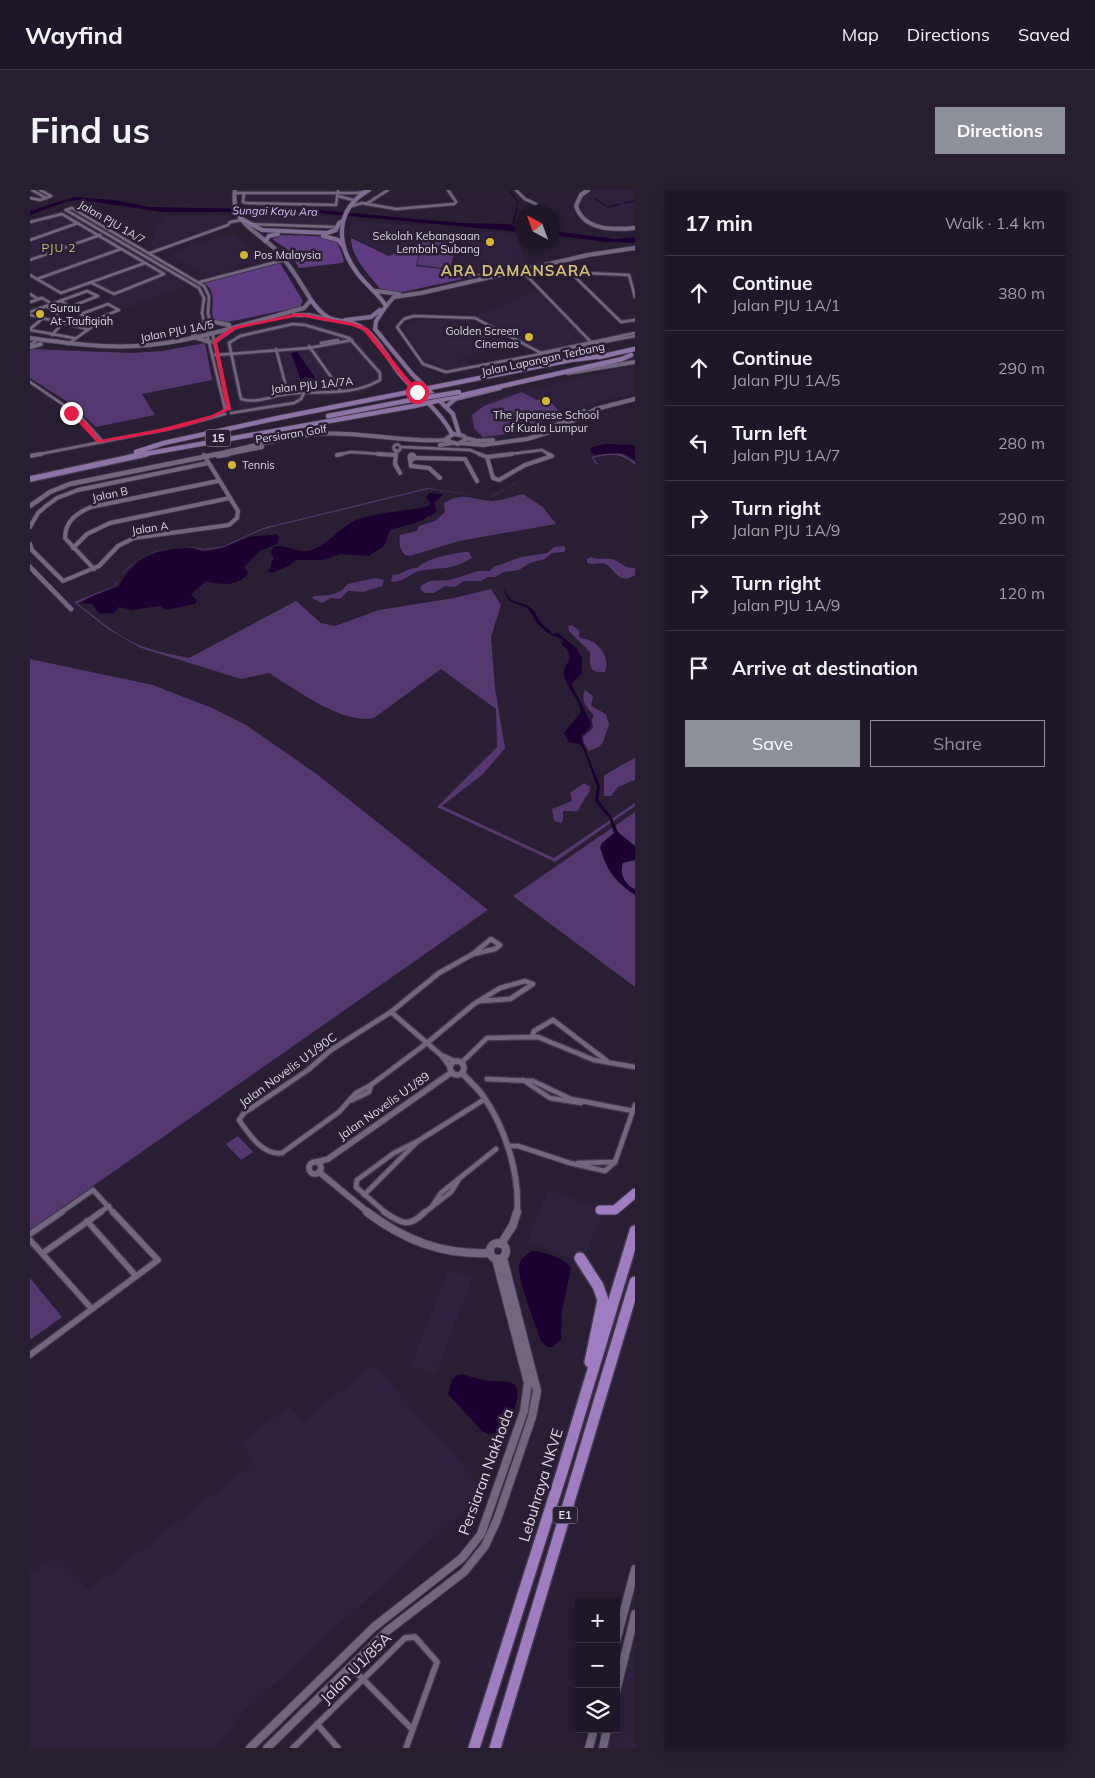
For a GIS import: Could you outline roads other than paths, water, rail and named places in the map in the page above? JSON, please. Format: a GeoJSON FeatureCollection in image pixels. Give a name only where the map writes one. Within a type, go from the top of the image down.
{"type":"FeatureCollection","features":[{"type":"Feature","properties":{"kind":"highway"},"geometry":{"type":"LineString","coordinates":[[600,1210],[608,1213],[614,1212],[635,1193]]}},
{"type":"Feature","properties":{"kind":"highway","name":"Lebuhraya NKVE"},"geometry":{"type":"LineString","coordinates":[[474,1748],[563,1469],[635,1231]]}},
{"type":"Feature","properties":{"kind":"highway"},"geometry":{"type":"LineString","coordinates":[[563,1469],[603,1300],[598,1286],[580,1258]]}},
{"type":"Feature","properties":{"kind":"highway","name":"E1"},"geometry":{"type":"LineString","coordinates":[[495,1748],[635,1282]]}},
{"type":"Feature","properties":{"kind":"main road"},"geometry":{"type":"LineString","coordinates":[[241,218],[248,224],[262,230],[327,234],[337,229],[354,200],[368,190]]}},
{"type":"Feature","properties":{"kind":"main road"},"geometry":{"type":"LineString","coordinates":[[343,220],[344,247]]}},
{"type":"Feature","properties":{"kind":"main road"},"geometry":{"type":"LineString","coordinates":[[337,229],[344,238]]}},
{"type":"Feature","properties":{"kind":"main road"},"geometry":{"type":"LineString","coordinates":[[265,241],[269,236],[276,234],[325,236],[338,240],[344,247],[350,263],[367,283],[382,306],[379,312],[364,319],[344,320],[328,316],[310,298]]}},
{"type":"Feature","properties":{"kind":"main road"},"geometry":{"type":"LineString","coordinates":[[367,283],[376,291],[386,306],[376,321],[375,328],[426,390],[446,407],[455,418],[459,434]]}},
{"type":"Feature","properties":{"kind":"main road"},"geometry":{"type":"LineString","coordinates":[[310,298],[318,312],[326,319],[365,329],[405,379],[436,411],[452,434]]}},
{"type":"Feature","properties":{"kind":"main road","name":"Jalan Lapangan Terbang"},"geometry":{"type":"LineString","coordinates":[[457,390],[635,349]]}},
{"type":"Feature","properties":{"kind":"main road"},"geometry":{"type":"LineString","coordinates":[[446,407],[455,399],[622,359],[633,354]]}},
{"type":"Feature","properties":{"kind":"main road","name":"Jalan Lapangan Terbang"},"geometry":{"type":"LineString","coordinates":[[457,390],[633,354]]}},
{"type":"Feature","properties":{"kind":"main road"},"geometry":{"type":"LineString","coordinates":[[404,401],[417,392],[571,360],[603,356]]}},
{"type":"Feature","properties":{"kind":"main road"},"geometry":{"type":"LineString","coordinates":[[412,374],[418,376],[428,386],[447,386]]}},
{"type":"Feature","properties":{"kind":"main road"},"geometry":{"type":"LineString","coordinates":[[137,453],[164,443],[390,397],[406,387],[405,379]]}},
{"type":"Feature","properties":{"kind":"main road"},"geometry":{"type":"LineString","coordinates":[[447,386],[439,393],[453,397]]}},
{"type":"Feature","properties":{"kind":"main road"},"geometry":{"type":"LineString","coordinates":[[414,406],[503,387]]}},
{"type":"Feature","properties":{"kind":"main road","name":"15"},"geometry":{"type":"LineString","coordinates":[[30,475],[457,390]]}},
{"type":"Feature","properties":{"kind":"main road"},"geometry":{"type":"LineString","coordinates":[[390,397],[414,406],[436,411]]}},
{"type":"Feature","properties":{"kind":"main road","name":"15"},"geometry":{"type":"LineString","coordinates":[[30,479],[137,453]]}},
{"type":"Feature","properties":{"kind":"street"},"geometry":{"type":"LineString","coordinates":[[32,190],[46,198]]}},
{"type":"Feature","properties":{"kind":"street"},"geometry":{"type":"LineString","coordinates":[[30,198],[40,200],[51,196],[40,190]]}},
{"type":"Feature","properties":{"kind":"street"},"geometry":{"type":"LineString","coordinates":[[368,190],[359,199],[364,203],[396,209],[454,204],[456,202],[448,190]]}},
{"type":"Feature","properties":{"kind":"street"},"geometry":{"type":"LineString","coordinates":[[310,298],[284,260],[241,218],[234,204],[235,191],[338,193],[368,190]]}},
{"type":"Feature","properties":{"kind":"street"},"geometry":{"type":"LineString","coordinates":[[348,208],[364,203],[388,190]]}},
{"type":"Feature","properties":{"kind":"street"},"geometry":{"type":"LineString","coordinates":[[516,190],[536,204]]}},
{"type":"Feature","properties":{"kind":"street"},"geometry":{"type":"LineString","coordinates":[[520,190],[524,194],[522,196]]}},
{"type":"Feature","properties":{"kind":"street"},"geometry":{"type":"LineString","coordinates":[[588,190],[577,198],[575,202],[578,211],[585,221],[609,229],[635,228]]}},
{"type":"Feature","properties":{"kind":"street"},"geometry":{"type":"LineString","coordinates":[[244,192],[243,202],[337,205],[338,193]]}},
{"type":"Feature","properties":{"kind":"street"},"geometry":{"type":"LineString","coordinates":[[272,193],[272,203]]}},
{"type":"Feature","properties":{"kind":"street"},"geometry":{"type":"LineString","coordinates":[[300,204],[301,193]]}},
{"type":"Feature","properties":{"kind":"street"},"geometry":{"type":"LineString","coordinates":[[338,193],[354,200]]}},
{"type":"Feature","properties":{"kind":"street","name":"Jalan PJU 1A/7"},"geometry":{"type":"LineString","coordinates":[[210,334],[208,313],[211,297],[208,290],[200,282],[72,208],[66,208],[196,285],[202,291],[205,300],[202,313],[215,354],[226,411]]}},
{"type":"Feature","properties":{"kind":"street"},"geometry":{"type":"LineString","coordinates":[[30,222],[58,213],[164,275],[114,294],[92,283]]}},
{"type":"Feature","properties":{"kind":"street"},"geometry":{"type":"LineString","coordinates":[[150,253],[228,225],[230,222],[241,218]]}},
{"type":"Feature","properties":{"kind":"street"},"geometry":{"type":"LineString","coordinates":[[30,240],[78,223]]}},
{"type":"Feature","properties":{"kind":"street"},"geometry":{"type":"LineString","coordinates":[[248,224],[337,229]]}},
{"type":"Feature","properties":{"kind":"street"},"geometry":{"type":"LineString","coordinates":[[262,230],[265,241]]}},
{"type":"Feature","properties":{"kind":"street"},"geometry":{"type":"LineString","coordinates":[[30,260],[106,233]]}},
{"type":"Feature","properties":{"kind":"street"},"geometry":{"type":"LineString","coordinates":[[386,306],[394,297],[525,272],[588,255],[635,248]]}},
{"type":"Feature","properties":{"kind":"street"},"geometry":{"type":"LineString","coordinates":[[37,279],[121,249]]}},
{"type":"Feature","properties":{"kind":"street"},"geometry":{"type":"LineString","coordinates":[[30,275],[58,293],[92,283],[158,258]]}},
{"type":"Feature","properties":{"kind":"street"},"geometry":{"type":"LineString","coordinates":[[200,282],[284,260]]}},
{"type":"Feature","properties":{"kind":"street"},"geometry":{"type":"LineString","coordinates":[[376,291],[392,294],[409,294],[512,270],[525,272],[592,344]]}},
{"type":"Feature","properties":{"kind":"street"},"geometry":{"type":"LineString","coordinates":[[635,297],[629,275],[586,274],[574,276],[621,322],[635,320]]}},
{"type":"Feature","properties":{"kind":"street"},"geometry":{"type":"LineString","coordinates":[[30,314],[87,291],[98,296],[70,307]]}},
{"type":"Feature","properties":{"kind":"street"},"geometry":{"type":"LineString","coordinates":[[30,294],[38,299]]}},
{"type":"Feature","properties":{"kind":"street","name":"Jalan PJU 1A/5"},"geometry":{"type":"LineString","coordinates":[[32,342],[119,349],[155,346],[197,338],[235,326],[300,310],[307,307],[310,298]]}},
{"type":"Feature","properties":{"kind":"street"},"geometry":{"type":"LineString","coordinates":[[30,302],[38,299],[49,302]]}},
{"type":"Feature","properties":{"kind":"street"},"geometry":{"type":"LineString","coordinates":[[61,301],[96,324],[68,344]]}},
{"type":"Feature","properties":{"kind":"street"},"geometry":{"type":"LineString","coordinates":[[81,314],[109,304],[119,310],[92,321]]}},
{"type":"Feature","properties":{"kind":"street"},"geometry":{"type":"LineString","coordinates":[[46,306],[58,314]]}},
{"type":"Feature","properties":{"kind":"street"},"geometry":{"type":"LineString","coordinates":[[30,314],[42,319],[87,329]]}},
{"type":"Feature","properties":{"kind":"street","name":"Jalan PJU 1A/5"},"geometry":{"type":"LineString","coordinates":[[235,326],[299,314],[326,319]]}},
{"type":"Feature","properties":{"kind":"street"},"geometry":{"type":"LineString","coordinates":[[592,344],[544,353],[535,351],[476,318],[422,315],[404,319],[397,327],[422,364],[439,371],[453,372],[530,357],[592,344],[635,334]]}},
{"type":"Feature","properties":{"kind":"street"},"geometry":{"type":"LineString","coordinates":[[30,329],[42,319]]}},
{"type":"Feature","properties":{"kind":"street"},"geometry":{"type":"LineString","coordinates":[[210,321],[217,324],[235,326]]}},
{"type":"Feature","properties":{"kind":"street"},"geometry":{"type":"LineString","coordinates":[[52,335],[62,324]]}},
{"type":"Feature","properties":{"kind":"street"},"geometry":{"type":"LineString","coordinates":[[189,338],[205,324]]}},
{"type":"Feature","properties":{"kind":"street"},"geometry":{"type":"LineString","coordinates":[[230,353],[229,343],[236,338],[293,324],[305,325],[351,339]]}},
{"type":"Feature","properties":{"kind":"street"},"geometry":{"type":"LineString","coordinates":[[197,338],[212,342],[235,326]]}},
{"type":"Feature","properties":{"kind":"street"},"geometry":{"type":"LineString","coordinates":[[30,329],[74,338]]}},
{"type":"Feature","properties":{"kind":"street","name":"Jalan PJU 1A/5"},"geometry":{"type":"LineString","coordinates":[[32,342],[128,347],[210,334]]}},
{"type":"Feature","properties":{"kind":"street"},"geometry":{"type":"LineString","coordinates":[[215,354],[309,346],[351,339]]}},
{"type":"Feature","properties":{"kind":"street","name":"Jalan PJU 1A/7A"},"geometry":{"type":"LineString","coordinates":[[230,353],[241,398],[251,401],[288,394],[341,391],[370,386],[380,380],[381,377],[351,339]]}},
{"type":"Feature","properties":{"kind":"street"},"geometry":{"type":"LineString","coordinates":[[309,346],[341,391]]}},
{"type":"Feature","properties":{"kind":"street"},"geometry":{"type":"LineString","coordinates":[[276,349],[288,394]]}},
{"type":"Feature","properties":{"kind":"street"},"geometry":{"type":"LineString","coordinates":[[530,357],[535,351]]}},
{"type":"Feature","properties":{"kind":"street"},"geometry":{"type":"LineString","coordinates":[[556,375],[635,362]]}},
{"type":"Feature","properties":{"kind":"street"},"geometry":{"type":"LineString","coordinates":[[30,383],[82,421],[102,442]]}},
{"type":"Feature","properties":{"kind":"street"},"geometry":{"type":"LineString","coordinates":[[30,456],[173,428],[214,417],[226,411],[294,403],[301,399],[304,394]]}},
{"type":"Feature","properties":{"kind":"street"},"geometry":{"type":"LineString","coordinates":[[452,443],[447,440],[452,434],[459,434],[465,438],[477,441],[524,436],[550,428],[592,407],[635,398]]}},
{"type":"Feature","properties":{"kind":"street"},"geometry":{"type":"LineString","coordinates":[[460,444],[483,445],[526,439],[553,431],[596,409],[635,398]]}},
{"type":"Feature","properties":{"kind":"street","name":"Persiaran Golf"},"geometry":{"type":"LineString","coordinates":[[337,435],[397,446],[460,444]]}},
{"type":"Feature","properties":{"kind":"street","name":"Persiaran Golf"},"geometry":{"type":"LineString","coordinates":[[30,506],[50,492],[70,484],[164,464],[206,459],[296,440],[337,435],[379,435],[433,441],[447,440]]}},
{"type":"Feature","properties":{"kind":"street"},"geometry":{"type":"LineString","coordinates":[[460,444],[465,438]]}},
{"type":"Feature","properties":{"kind":"street"},"geometry":{"type":"LineString","coordinates":[[397,446],[470,450],[487,457],[539,450],[552,456],[525,465],[499,480],[493,478],[490,473],[487,457]]}},
{"type":"Feature","properties":{"kind":"street"},"geometry":{"type":"LineString","coordinates":[[397,446],[395,464],[400,473]]}},
{"type":"Feature","properties":{"kind":"street"},"geometry":{"type":"LineString","coordinates":[[397,446],[410,457],[465,459],[468,461],[473,476],[477,481]]}},
{"type":"Feature","properties":{"kind":"street"},"geometry":{"type":"LineString","coordinates":[[337,455],[351,452],[395,455]]}},
{"type":"Feature","properties":{"kind":"street"},"geometry":{"type":"LineString","coordinates":[[410,457],[411,466],[429,468],[440,478]]}},
{"type":"Feature","properties":{"kind":"street"},"geometry":{"type":"LineString","coordinates":[[30,527],[38,513],[57,498],[78,490],[206,459]]}},
{"type":"Feature","properties":{"kind":"street","name":"Jalan A"},"geometry":{"type":"LineString","coordinates":[[30,544],[32,550],[63,581],[94,569],[118,546],[134,538],[229,525],[238,514],[206,459]]}},
{"type":"Feature","properties":{"kind":"street","name":"Jalan B"},"geometry":{"type":"LineString","coordinates":[[94,569],[65,538],[66,525],[72,518],[90,507],[218,481]]}},
{"type":"Feature","properties":{"kind":"street"},"geometry":{"type":"LineString","coordinates":[[74,548],[87,534],[110,523],[230,498]]}},
{"type":"Feature","properties":{"kind":"street"},"geometry":{"type":"LineString","coordinates":[[30,567],[71,610]]}},
{"type":"Feature","properties":{"kind":"street"},"geometry":{"type":"LineString","coordinates":[[473,954],[495,949],[500,945],[491,939],[473,954],[439,973],[391,1012],[441,1055],[451,1070],[462,1072],[485,1099],[507,1146],[516,1182],[518,1213],[501,1244]]}},
{"type":"Feature","properties":{"kind":"street"},"geometry":{"type":"LineString","coordinates":[[427,1043],[480,1001],[500,988],[526,981],[533,984],[510,999],[480,1001]]}},
{"type":"Feature","properties":{"kind":"street","name":"Jalan Novelis U1/90C"},"geometry":{"type":"LineString","coordinates":[[391,1012],[331,1050],[308,1070],[241,1116],[240,1120],[243,1126],[274,1155],[282,1153],[352,1100],[358,1099],[371,1090],[371,1085],[427,1043]]}},
{"type":"Feature","properties":{"kind":"street"},"geometry":{"type":"LineString","coordinates":[[532,1037],[534,1031],[553,1020],[609,1062]]}},
{"type":"Feature","properties":{"kind":"street"},"geometry":{"type":"LineString","coordinates":[[459,1062],[487,1038],[538,1037],[589,1058],[635,1067]]}},
{"type":"Feature","properties":{"kind":"street"},"geometry":{"type":"LineString","coordinates":[[588,1047],[591,1050],[589,1058]]}},
{"type":"Feature","properties":{"kind":"street"},"geometry":{"type":"LineString","coordinates":[[441,1055],[459,1062],[464,1068],[462,1072]]}},
{"type":"Feature","properties":{"kind":"street","name":"Jalan Novelis U1/89"},"geometry":{"type":"LineString","coordinates":[[459,1062],[451,1070],[319,1167],[360,1208],[408,1238],[428,1246],[458,1252],[489,1253]]}},
{"type":"Feature","properties":{"kind":"street"},"geometry":{"type":"LineString","coordinates":[[486,1079],[522,1079],[533,1081],[571,1099],[588,1104]]}},
{"type":"Feature","properties":{"kind":"street"},"geometry":{"type":"LineString","coordinates":[[522,1079],[542,1094],[560,1103],[588,1104],[633,1111]]}},
{"type":"Feature","properties":{"kind":"street"},"geometry":{"type":"LineString","coordinates":[[485,1099],[418,1141],[405,1146],[358,1180],[356,1187],[384,1212],[407,1224],[412,1223],[433,1205],[446,1199],[456,1189],[459,1179],[496,1149]]}},
{"type":"Feature","properties":{"kind":"street"},"geometry":{"type":"LineString","coordinates":[[507,1146],[518,1146],[570,1163],[605,1170],[615,1162],[635,1105]]}},
{"type":"Feature","properties":{"kind":"street"},"geometry":{"type":"LineString","coordinates":[[364,1195],[418,1141]]}},
{"type":"Feature","properties":{"kind":"street"},"geometry":{"type":"LineString","coordinates":[[395,1153],[400,1158]]}},
{"type":"Feature","properties":{"kind":"street"},"geometry":{"type":"LineString","coordinates":[[570,1163],[615,1162]]}},
{"type":"Feature","properties":{"kind":"street"},"geometry":{"type":"LineString","coordinates":[[30,1234],[93,1190],[158,1260],[30,1355]]}},
{"type":"Feature","properties":{"kind":"street"},"geometry":{"type":"LineString","coordinates":[[43,1253],[109,1206]]}},
{"type":"Feature","properties":{"kind":"street"},"geometry":{"type":"LineString","coordinates":[[87,1221],[136,1276]]}},
{"type":"Feature","properties":{"kind":"street"},"geometry":{"type":"LineString","coordinates":[[30,1240],[92,1309]]}},
{"type":"Feature","properties":{"kind":"street"},"geometry":{"type":"LineString","coordinates":[[493,1244],[501,1244],[506,1252],[499,1258],[489,1253],[493,1244]]}},
{"type":"Feature","properties":{"kind":"street","name":"Persiaran Nakhoda"},"geometry":{"type":"LineString","coordinates":[[267,1748],[388,1631],[464,1572],[485,1546],[497,1520],[532,1417],[536,1391],[499,1258]]}},
{"type":"Feature","properties":{"kind":"street","name":"Persiaran Nakhoda"},"geometry":{"type":"LineString","coordinates":[[250,1748],[394,1610],[456,1566],[481,1534],[524,1411],[528,1384],[499,1258]]}},
{"type":"Feature","properties":{"kind":"street"},"geometry":{"type":"LineString","coordinates":[[620,1626],[635,1568]]}},
{"type":"Feature","properties":{"kind":"street"},"geometry":{"type":"LineString","coordinates":[[617,1688],[635,1614]]}},
{"type":"Feature","properties":{"kind":"street","name":"Jalan U1/85A"},"geometry":{"type":"LineString","coordinates":[[293,1748],[405,1638],[410,1636],[415,1637],[437,1662],[412,1729]]}},
{"type":"Feature","properties":{"kind":"street"},"geometry":{"type":"LineString","coordinates":[[351,1667],[412,1729],[406,1748]]}},
{"type":"Feature","properties":{"kind":"street"},"geometry":{"type":"LineString","coordinates":[[317,1724],[338,1748]]}},
{"type":"Feature","properties":{"kind":"street"},"geometry":{"type":"LineString","coordinates":[[589,1748],[593,1733]]}},
{"type":"Feature","properties":{"kind":"street"},"geometry":{"type":"LineString","coordinates":[[603,1748],[606,1733]]}},
{"type":"Feature","properties":{"kind":"water","name":"Sungai Kayu Ara"},"geometry":{"type":"Polygon","coordinates":[[[74,197],[114,200],[150,207],[318,210],[461,223],[508,224],[515,226],[515,231],[307,212],[163,212],[82,200],[68,201],[30,215],[30,211],[74,197]]]}},
{"type":"Feature","properties":{"kind":"water"},"geometry":{"type":"Polygon","coordinates":[[[560,232],[616,239],[635,237],[635,243],[605,242],[560,236],[560,232]]]}},
{"type":"Feature","properties":{"kind":"water"},"geometry":{"type":"Polygon","coordinates":[[[297,352],[316,379],[305,377],[301,381],[291,353],[297,352]]]}},
{"type":"Feature","properties":{"kind":"water"},"geometry":{"type":"Polygon","coordinates":[[[604,444],[635,445],[635,460],[622,453],[600,455],[591,453],[590,448],[604,444]]]}},
{"type":"Feature","properties":{"kind":"water"},"geometry":{"type":"Polygon","coordinates":[[[429,493],[443,494],[434,503],[437,512],[431,515],[432,517],[429,516],[419,522],[390,530],[384,546],[369,556],[340,554],[324,560],[296,560],[273,573],[267,571],[274,559],[271,553],[273,547],[281,546],[303,551],[314,549],[348,525],[362,518],[428,506],[431,503],[426,498],[429,493]]]}},
{"type":"Feature","properties":{"kind":"water"},"geometry":{"type":"Polygon","coordinates":[[[277,534],[279,538],[277,544],[260,551],[244,567],[248,573],[244,578],[229,584],[206,581],[191,594],[197,601],[195,604],[166,610],[160,606],[132,610],[119,607],[113,613],[100,614],[92,604],[81,603],[90,597],[119,586],[132,568],[147,556],[176,549],[213,550],[250,537],[277,534]]]}},
{"type":"Feature","properties":{"kind":"water"},"geometry":{"type":"Polygon","coordinates":[[[502,586],[511,600],[529,606],[542,624],[553,634],[558,633],[577,649],[582,658],[582,673],[572,683],[572,686],[591,723],[590,728],[581,736],[582,741],[600,786],[598,800],[611,816],[618,832],[635,846],[635,860],[623,863],[622,875],[626,882],[635,889],[635,895],[617,880],[606,863],[600,847],[614,833],[609,818],[595,801],[597,786],[583,748],[580,744],[569,742],[564,733],[581,712],[578,702],[564,677],[570,658],[567,649],[561,644],[563,641],[560,638],[549,634],[536,622],[528,608],[509,601],[502,586]]]}},
{"type":"Feature","properties":{"kind":"water"},"geometry":{"type":"Polygon","coordinates":[[[532,1251],[559,1258],[571,1268],[562,1311],[561,1340],[552,1347],[548,1347],[541,1341],[527,1302],[519,1271],[520,1263],[532,1251]]]}},
{"type":"Feature","properties":{"kind":"water"},"geometry":{"type":"Polygon","coordinates":[[[462,1374],[481,1380],[505,1382],[515,1385],[517,1397],[515,1407],[505,1428],[500,1433],[488,1434],[482,1431],[448,1394],[452,1380],[457,1375],[462,1374]]]}},
{"type":"Feature","properties":{"kind":"waterway"},"geometry":{"type":"LineString","coordinates":[[509,190],[518,201],[517,205]]}},
{"type":"Feature","properties":{"kind":"waterway"},"geometry":{"type":"LineString","coordinates":[[594,198],[608,207],[621,204]]}},
{"type":"Feature","properties":{"kind":"waterway"},"geometry":{"type":"LineString","coordinates":[[624,203],[635,201]]}},
{"type":"Feature","properties":{"kind":"waterway"},"geometry":{"type":"LineString","coordinates":[[513,224],[515,216]]}},
{"type":"Feature","properties":{"kind":"place","name":"Sekolah Kebangsaan Lembah Subang"},"geometry":{"type":"Point","coordinates":[490,242]}},
{"type":"Feature","properties":{"kind":"place","name":"Pos Malaysia"},"geometry":{"type":"Point","coordinates":[244,255]}},
{"type":"Feature","properties":{"kind":"place","name":"Surau At-Taufiqiah"},"geometry":{"type":"Point","coordinates":[40,314]}},
{"type":"Feature","properties":{"kind":"place","name":"Golden Screen Cinemas"},"geometry":{"type":"Point","coordinates":[529,337]}},
{"type":"Feature","properties":{"kind":"place","name":"The Japanese School of Kuala Lumpur"},"geometry":{"type":"Point","coordinates":[546,401]}},
{"type":"Feature","properties":{"kind":"place","name":"Tennis"},"geometry":{"type":"Point","coordinates":[232,465]}},
{"type":"Feature","properties":{"kind":"district","name":"PJU 2"},"geometry":{"type":"Point","coordinates":[59,248]}},
{"type":"Feature","properties":{"kind":"district","name":"ARA DAMANSARA"},"geometry":{"type":"Point","coordinates":[516,271]}}]}
